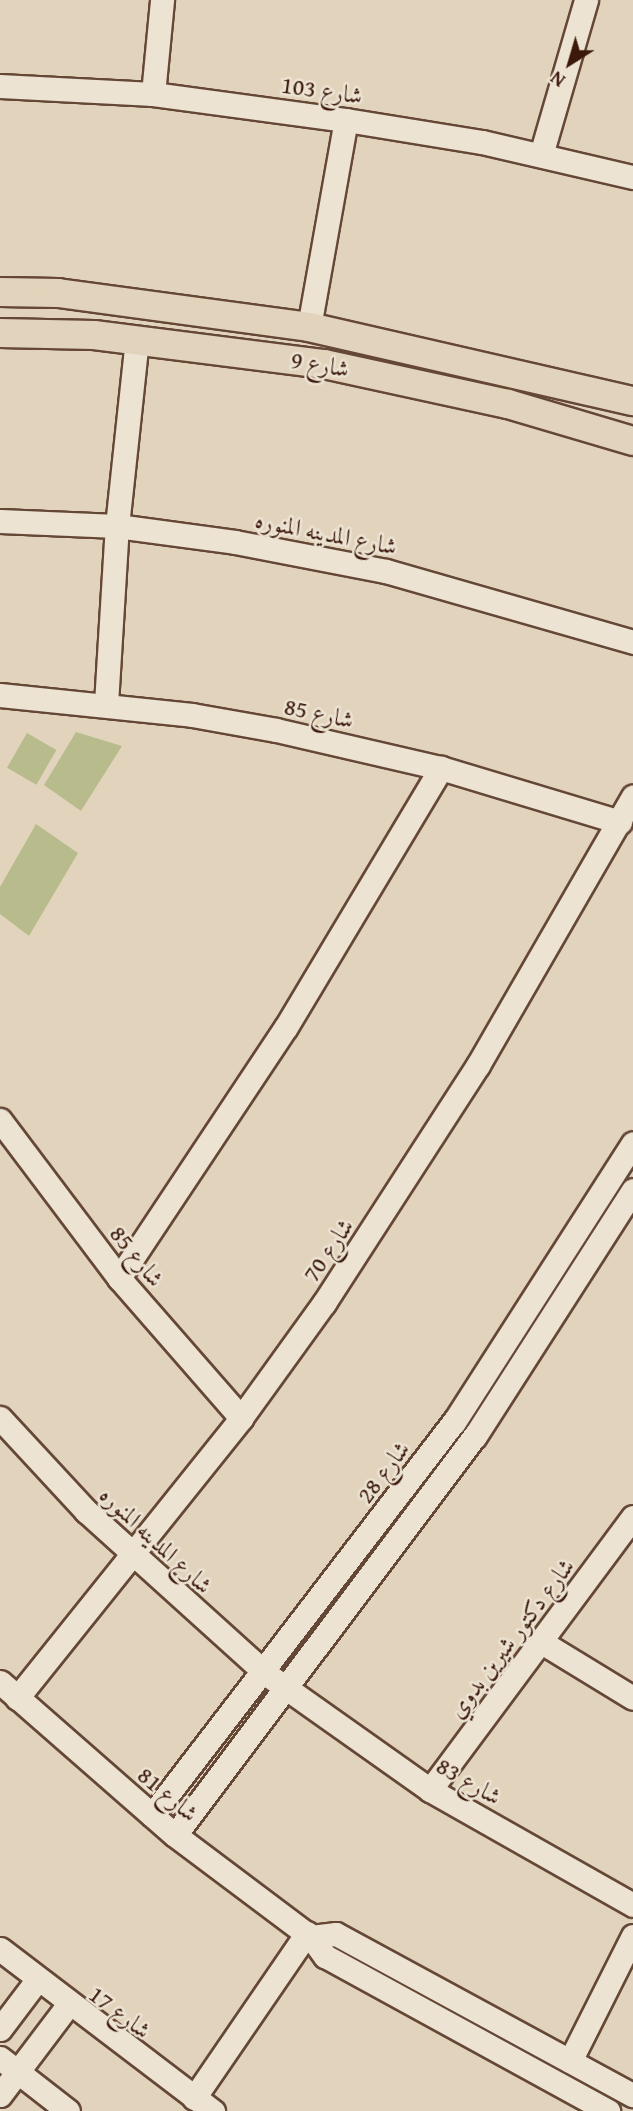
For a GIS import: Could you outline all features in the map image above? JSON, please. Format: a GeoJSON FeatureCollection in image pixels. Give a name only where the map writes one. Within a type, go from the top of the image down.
{"type":"FeatureCollection","features":[{"type":"Feature","properties":{"kind":"main road","name":"شارع 9"},"geometry":{"type":"LineString","coordinates":[[0,292],[58,293],[309,327],[633,401]]}},
{"type":"Feature","properties":{"kind":"main road","name":"شارع 9"},"geometry":{"type":"LineString","coordinates":[[0,333],[137,339],[416,382],[633,441]]}},
{"type":"Feature","properties":{"kind":"street"},"geometry":{"type":"LineString","coordinates":[[153,94],[162,0]]}},
{"type":"Feature","properties":{"kind":"street"},"geometry":{"type":"LineString","coordinates":[[541,155],[586,0]]}},
{"type":"Feature","properties":{"kind":"street","name":"شارع 103"},"geometry":{"type":"LineString","coordinates":[[0,86],[153,94],[346,120],[541,155],[633,177]]}},
{"type":"Feature","properties":{"kind":"street"},"geometry":{"type":"LineString","coordinates":[[309,327],[346,120]]}},
{"type":"Feature","properties":{"kind":"street"},"geometry":{"type":"LineString","coordinates":[[106,704],[117,526],[137,339]]}},
{"type":"Feature","properties":{"kind":"street","name":"شارع المدينه المنوره"},"geometry":{"type":"LineString","coordinates":[[0,521],[117,526],[386,571],[633,642]]}},
{"type":"Feature","properties":{"kind":"street","name":"شارع 85"},"geometry":{"type":"LineString","coordinates":[[0,695],[106,704],[276,730],[441,768],[620,822]]}},
{"type":"Feature","properties":{"kind":"street"},"geometry":{"type":"LineString","coordinates":[[119,1278],[286,1027],[441,768]]}},
{"type":"Feature","properties":{"kind":"street","name":"شارع 70"},"geometry":{"type":"LineString","coordinates":[[17,1698],[241,1418],[403,1185],[633,796]]}},
{"type":"Feature","properties":{"kind":"street","name":"شارع 85"},"geometry":{"type":"LineString","coordinates":[[0,1121],[119,1278],[241,1418]]}},
{"type":"Feature","properties":{"kind":"street","name":"شارع 28"},"geometry":{"type":"LineString","coordinates":[[152,1815],[265,1673],[454,1422],[633,1143]]}},
{"type":"Feature","properties":{"kind":"street"},"geometry":{"type":"LineString","coordinates":[[175,1835],[475,1436],[633,1190]]}},
{"type":"Feature","properties":{"kind":"street","name":"شارع المدينه المنوره"},"geometry":{"type":"LineString","coordinates":[[0,1418],[133,1556],[265,1673],[287,1689]]}},
{"type":"Feature","properties":{"kind":"street"},"geometry":{"type":"LineString","coordinates":[[454,1422],[475,1436]]}},
{"type":"Feature","properties":{"kind":"street","name":"شارع دكتور شيرين بدوي"},"geometry":{"type":"LineString","coordinates":[[430,1790],[543,1643],[633,1517]]}},
{"type":"Feature","properties":{"kind":"street"},"geometry":{"type":"LineString","coordinates":[[543,1643],[633,1698]]}},
{"type":"Feature","properties":{"kind":"street","name":"شارع 81"},"geometry":{"type":"LineString","coordinates":[[0,1682],[175,1835],[309,1935],[325,1956],[608,2111]]}},
{"type":"Feature","properties":{"kind":"street","name":"شارع 83"},"geometry":{"type":"LineString","coordinates":[[287,1689],[430,1790],[633,1905]]}},
{"type":"Feature","properties":{"kind":"street"},"geometry":{"type":"LineString","coordinates":[[194,2098],[309,1935],[336,1934],[633,2095]]}},
{"type":"Feature","properties":{"kind":"street"},"geometry":{"type":"LineString","coordinates":[[570,2062],[633,1936]]}},
{"type":"Feature","properties":{"kind":"street","name":"شارع 17"},"geometry":{"type":"LineString","coordinates":[[0,1949],[68,2005],[214,2111]]}},
{"type":"Feature","properties":{"kind":"street"},"geometry":{"type":"LineString","coordinates":[[0,2029],[37,1980]]}},
{"type":"Feature","properties":{"kind":"street"},"geometry":{"type":"LineString","coordinates":[[0,2095],[68,2005]]}},
{"type":"Feature","properties":{"kind":"street"},"geometry":{"type":"LineString","coordinates":[[0,2058],[68,2111]]}},
{"type":"Feature","properties":{"kind":"green space"},"geometry":{"type":"Polygon","coordinates":[[[76,732],[122,746],[81,811],[44,785],[76,732]]]}},
{"type":"Feature","properties":{"kind":"green space"},"geometry":{"type":"Polygon","coordinates":[[[27,733],[56,750],[36,785],[7,768],[27,733]]]}},
{"type":"Feature","properties":{"kind":"green space"},"geometry":{"type":"Polygon","coordinates":[[[36,824],[78,853],[29,936],[0,914],[0,887],[36,824]]]}}]}
